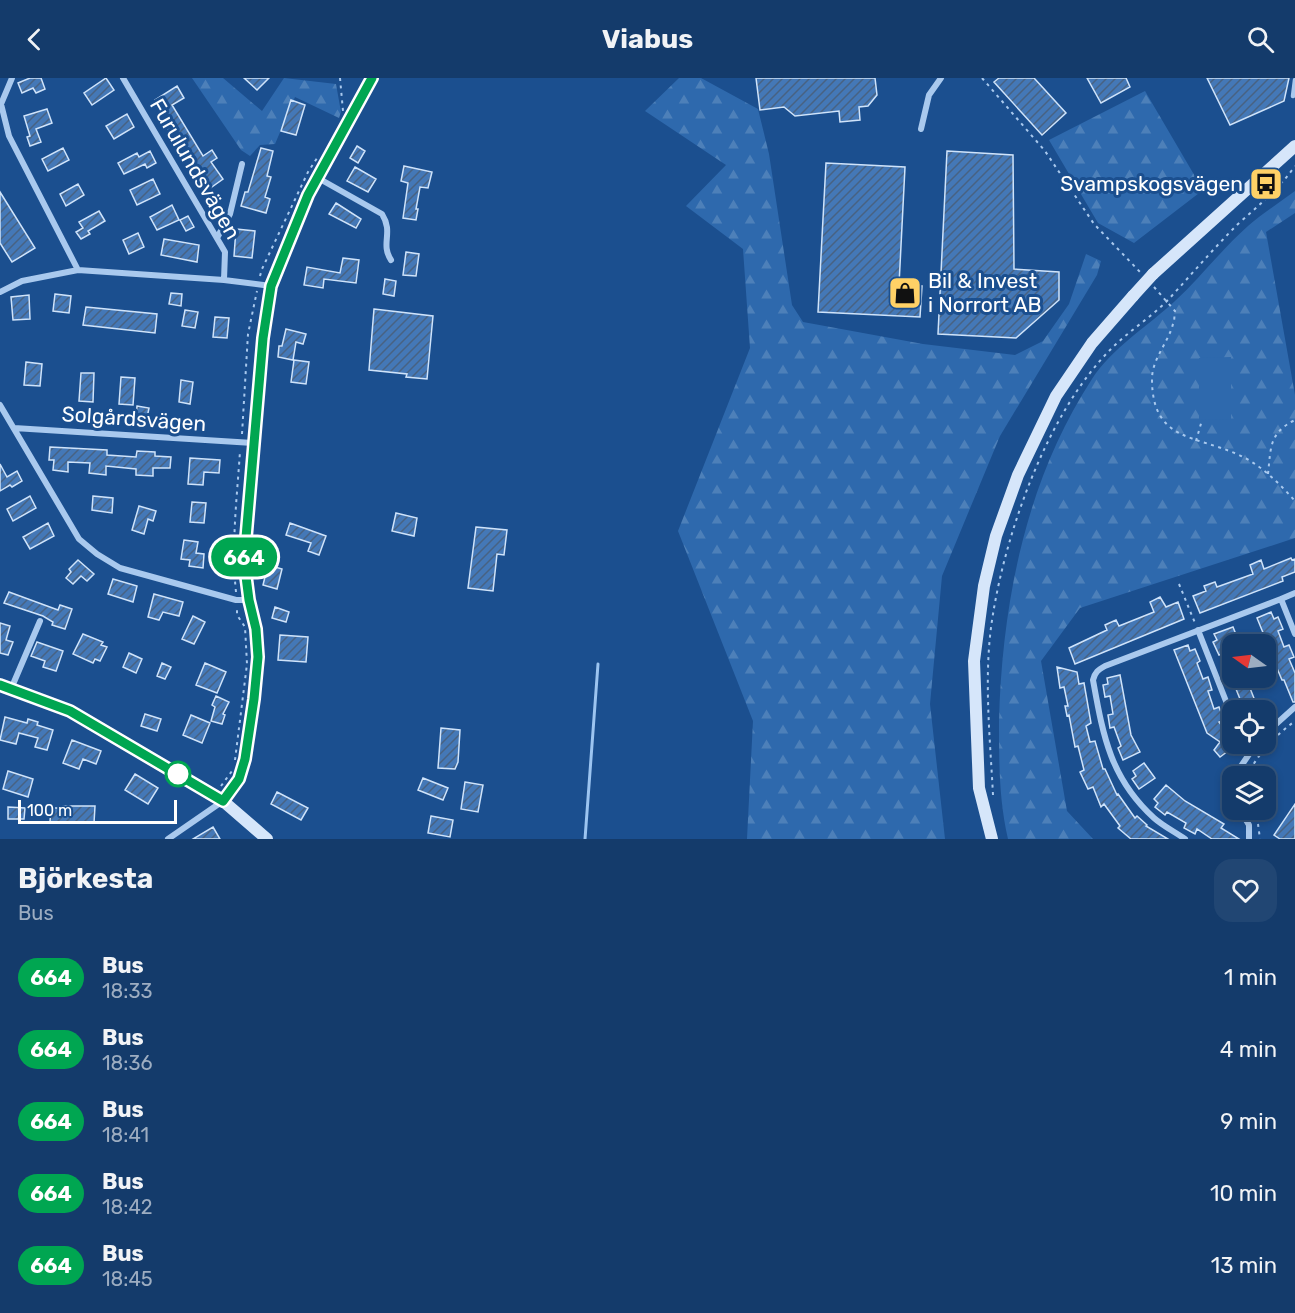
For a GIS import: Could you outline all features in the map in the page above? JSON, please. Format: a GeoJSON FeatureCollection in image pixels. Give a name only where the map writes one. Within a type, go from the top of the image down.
{"type":"FeatureCollection","features":[{"type":"Feature","properties":{"kind":"street"},"geometry":{"type":"LineString","coordinates":[[12,78],[1,104],[9,136],[78,270]]}},
{"type":"Feature","properties":{"kind":"street","name":"Furulundsvägen"},"geometry":{"type":"LineString","coordinates":[[123,78],[225,252],[224,280]]}},
{"type":"Feature","properties":{"kind":"street"},"geometry":{"type":"LineString","coordinates":[[168,839],[223,801],[239,779],[245,759],[258,657],[256,629],[249,600],[244,561],[263,338],[271,286],[308,195],[372,78]]}},
{"type":"Feature","properties":{"kind":"street"},"geometry":{"type":"LineString","coordinates":[[921,129],[929,95],[941,78]]}},
{"type":"Feature","properties":{"kind":"street"},"geometry":{"type":"LineString","coordinates":[[992,839],[980,788],[974,661],[984,586],[996,536],[1018,475],[1056,396],[1092,343],[1153,274],[1295,146]]}},
{"type":"Feature","properties":{"kind":"street"},"geometry":{"type":"LineString","coordinates":[[217,238],[230,214],[242,164]]}},
{"type":"Feature","properties":{"kind":"street"},"geometry":{"type":"LineString","coordinates":[[318,178],[382,214],[387,222],[388,231],[385,250],[391,260]]}},
{"type":"Feature","properties":{"kind":"street"},"geometry":{"type":"LineString","coordinates":[[0,292],[22,281],[78,270],[224,280],[271,286]]}},
{"type":"Feature","properties":{"kind":"street"},"geometry":{"type":"LineString","coordinates":[[0,405],[79,539],[97,554],[120,568],[236,600],[249,600]]}},
{"type":"Feature","properties":{"kind":"street","name":"Solgårdsvägen"},"geometry":{"type":"LineString","coordinates":[[14,428],[253,443]]}},
{"type":"Feature","properties":{"kind":"street"},"geometry":{"type":"LineString","coordinates":[[1185,839],[1155,819],[1123,780],[1110,756],[1103,735],[1093,680],[1098,670],[1106,666],[1295,593]]}},
{"type":"Feature","properties":{"kind":"street"},"geometry":{"type":"LineString","coordinates":[[1281,599],[1295,634]]}},
{"type":"Feature","properties":{"kind":"street"},"geometry":{"type":"LineString","coordinates":[[40,621],[5,687],[70,711],[223,801],[267,839]]}},
{"type":"Feature","properties":{"kind":"street"},"geometry":{"type":"LineString","coordinates":[[1198,630],[1226,700]]}},
{"type":"Feature","properties":{"kind":"street"},"geometry":{"type":"LineString","coordinates":[[1276,724],[1295,707]]}},
{"type":"Feature","properties":{"kind":"street"},"geometry":{"type":"LineString","coordinates":[[1246,820],[1249,825],[1249,839]]}},
{"type":"Feature","properties":{"kind":"lane"},"geometry":{"type":"LineString","coordinates":[[1293,96],[1295,80]]}},
{"type":"Feature","properties":{"kind":"path"},"geometry":{"type":"LineString","coordinates":[[993,796],[989,665],[993,615],[1018,517],[1049,442],[1069,404],[1090,372],[1113,347],[1167,301],[1239,224],[1281,186],[1295,166]]}},
{"type":"Feature","properties":{"kind":"path"},"geometry":{"type":"LineString","coordinates":[[1196,441],[1202,420]]}},
{"type":"Feature","properties":{"kind":"path"},"geometry":{"type":"LineString","coordinates":[[1268,474],[1275,437],[1282,426],[1295,420]]}},
{"type":"Feature","properties":{"kind":"path"},"geometry":{"type":"LineString","coordinates":[[1179,584],[1198,630]]}},
{"type":"Feature","properties":{"kind":"path"},"geometry":{"type":"LineString","coordinates":[[1254,766],[1261,754],[1295,721]]}},
{"type":"Feature","properties":{"kind":"green space"},"geometry":{"type":"Polygon","coordinates":[[[192,78],[223,78],[262,111],[284,78],[336,84],[341,112],[339,118],[295,97],[275,144],[260,145],[250,156],[241,150],[192,78]]]}},
{"type":"Feature","properties":{"kind":"green space"},"geometry":{"type":"Polygon","coordinates":[[[679,78],[701,78],[758,109],[769,154],[792,305],[803,322],[923,344],[1015,355],[1043,341],[1069,304],[1086,254],[1101,261],[1097,275],[1000,436],[942,576],[930,704],[945,839],[747,839],[753,721],[678,531],[750,348],[743,249],[686,206],[726,165],[645,111],[679,78]]]}},
{"type":"Feature","properties":{"kind":"green space"},"geometry":{"type":"Polygon","coordinates":[[[1145,91],[1203,190],[1134,243],[1098,223],[1049,140],[1145,91]]]}},
{"type":"Feature","properties":{"kind":"green space"},"geometry":{"type":"Polygon","coordinates":[[[1295,191],[1295,213],[1266,232],[1295,395],[1295,538],[1080,608],[1041,661],[1067,811],[1093,839],[1008,839],[1001,795],[999,752],[1001,677],[1012,588],[1034,501],[1050,458],[1069,418],[1092,379],[1110,357],[1175,301],[1248,226],[1295,191]]]}},
{"type":"Feature","properties":{"kind":"green space"},"geometry":{"type":"Polygon","coordinates":[[[1231,357],[1231,419],[1199,420],[1199,358],[1231,357]]]}},
{"type":"Feature","properties":{"kind":"building"},"geometry":{"type":"Polygon","coordinates":[[[30,78],[41,78],[45,89],[36,93],[33,88],[22,93],[18,83],[30,78]]]}},
{"type":"Feature","properties":{"kind":"building"},"geometry":{"type":"Polygon","coordinates":[[[106,78],[114,90],[92,105],[84,93],[106,78]]]}},
{"type":"Feature","properties":{"kind":"building"},"geometry":{"type":"Polygon","coordinates":[[[244,78],[269,78],[257,90],[244,78]]]}},
{"type":"Feature","properties":{"kind":"building"},"geometry":{"type":"Polygon","coordinates":[[[756,78],[875,78],[877,95],[868,106],[859,107],[860,120],[840,122],[839,111],[795,116],[784,107],[760,110],[756,78]]]}},
{"type":"Feature","properties":{"kind":"building"},"geometry":{"type":"Polygon","coordinates":[[[999,78],[1034,78],[1066,113],[1042,135],[994,82],[999,78]]]}},
{"type":"Feature","properties":{"kind":"building"},"geometry":{"type":"Polygon","coordinates":[[[1087,78],[1126,78],[1130,87],[1101,103],[1087,78]]]}},
{"type":"Feature","properties":{"kind":"building"},"geometry":{"type":"Polygon","coordinates":[[[1207,78],[1289,78],[1284,101],[1230,125],[1207,78]]]}},
{"type":"Feature","properties":{"kind":"building"},"geometry":{"type":"Polygon","coordinates":[[[177,86],[184,98],[172,105],[203,156],[212,150],[217,158],[211,162],[223,179],[209,189],[166,126],[169,123],[155,100],[177,86]]]}},
{"type":"Feature","properties":{"kind":"building"},"geometry":{"type":"Polygon","coordinates":[[[291,100],[305,105],[296,135],[281,131],[291,100]]]}},
{"type":"Feature","properties":{"kind":"building"},"geometry":{"type":"Polygon","coordinates":[[[47,109],[52,123],[36,129],[41,142],[30,146],[27,137],[30,136],[24,116],[47,109]]]}},
{"type":"Feature","properties":{"kind":"building"},"geometry":{"type":"Polygon","coordinates":[[[127,114],[134,127],[114,139],[106,126],[127,114]]]}},
{"type":"Feature","properties":{"kind":"building"},"geometry":{"type":"Polygon","coordinates":[[[357,146],[365,151],[358,163],[350,158],[357,146]]]}},
{"type":"Feature","properties":{"kind":"building"},"geometry":{"type":"Polygon","coordinates":[[[63,148],[69,160],[48,171],[42,159],[63,148]]]}},
{"type":"Feature","properties":{"kind":"building"},"geometry":{"type":"Polygon","coordinates":[[[261,148],[273,151],[267,176],[271,177],[265,197],[270,199],[266,213],[241,206],[245,192],[248,192],[261,148]]]}},
{"type":"Feature","properties":{"kind":"building"},"geometry":{"type":"Polygon","coordinates":[[[150,151],[156,163],[147,168],[145,164],[124,174],[118,163],[137,153],[139,157],[150,151]]]}},
{"type":"Feature","properties":{"kind":"building"},"geometry":{"type":"Polygon","coordinates":[[[947,151],[1013,155],[1014,269],[1059,272],[1059,300],[1016,338],[938,334],[947,151]]]}},
{"type":"Feature","properties":{"kind":"building"},"geometry":{"type":"Polygon","coordinates":[[[826,163],[905,167],[899,285],[922,286],[920,317],[818,312],[826,163]]]}},
{"type":"Feature","properties":{"kind":"building"},"geometry":{"type":"Polygon","coordinates":[[[404,166],[432,172],[428,188],[420,187],[416,220],[403,218],[408,183],[401,181],[404,166]]]}},
{"type":"Feature","properties":{"kind":"building"},"geometry":{"type":"Polygon","coordinates":[[[355,167],[376,179],[368,192],[347,181],[355,167]]]}},
{"type":"Feature","properties":{"kind":"building"},"geometry":{"type":"Polygon","coordinates":[[[153,179],[160,194],[137,205],[130,190],[153,179]]]}},
{"type":"Feature","properties":{"kind":"building"},"geometry":{"type":"Polygon","coordinates":[[[78,184],[84,195],[66,206],[60,194],[78,184]]]}},
{"type":"Feature","properties":{"kind":"building"},"geometry":{"type":"Polygon","coordinates":[[[0,192],[35,248],[12,262],[0,243],[0,192]]]}},
{"type":"Feature","properties":{"kind":"building"},"geometry":{"type":"Polygon","coordinates":[[[336,203],[361,219],[356,228],[329,214],[336,203]]]}},
{"type":"Feature","properties":{"kind":"building"},"geometry":{"type":"Polygon","coordinates":[[[172,205],[179,220],[157,230],[150,217],[172,205]]]}},
{"type":"Feature","properties":{"kind":"building"},"geometry":{"type":"Polygon","coordinates":[[[99,211],[105,221],[88,231],[90,234],[81,239],[76,232],[83,228],[79,222],[99,211]]]}},
{"type":"Feature","properties":{"kind":"building"},"geometry":{"type":"Polygon","coordinates":[[[188,216],[194,227],[186,231],[180,220],[188,216]]]}},
{"type":"Feature","properties":{"kind":"building"},"geometry":{"type":"Polygon","coordinates":[[[236,229],[255,231],[252,258],[234,256],[236,229]]]}},
{"type":"Feature","properties":{"kind":"building"},"geometry":{"type":"Polygon","coordinates":[[[138,233],[144,247],[129,254],[123,240],[138,233]]]}},
{"type":"Feature","properties":{"kind":"building"},"geometry":{"type":"Polygon","coordinates":[[[164,239],[199,245],[197,262],[161,255],[164,239]]]}},
{"type":"Feature","properties":{"kind":"building"},"geometry":{"type":"Polygon","coordinates":[[[406,252],[419,254],[416,276],[403,275],[406,252]]]}},
{"type":"Feature","properties":{"kind":"building"},"geometry":{"type":"Polygon","coordinates":[[[343,258],[359,260],[356,283],[324,279],[323,288],[304,285],[307,267],[340,273],[343,258]]]}},
{"type":"Feature","properties":{"kind":"building"},"geometry":{"type":"Polygon","coordinates":[[[385,279],[396,281],[394,296],[383,294],[385,279]]]}},
{"type":"Feature","properties":{"kind":"building"},"geometry":{"type":"Polygon","coordinates":[[[171,293],[182,294],[181,306],[169,304],[171,293]]]}},
{"type":"Feature","properties":{"kind":"building"},"geometry":{"type":"Polygon","coordinates":[[[55,294],[71,296],[69,313],[53,311],[55,294]]]}},
{"type":"Feature","properties":{"kind":"building"},"geometry":{"type":"Polygon","coordinates":[[[29,295],[30,319],[13,320],[11,297],[29,295]]]}},
{"type":"Feature","properties":{"kind":"building"},"geometry":{"type":"Polygon","coordinates":[[[86,307],[157,314],[155,333],[83,325],[86,307]]]}},
{"type":"Feature","properties":{"kind":"building"},"geometry":{"type":"Polygon","coordinates":[[[374,309],[433,316],[427,379],[406,377],[407,374],[369,370],[374,309]]]}},
{"type":"Feature","properties":{"kind":"building"},"geometry":{"type":"Polygon","coordinates":[[[185,310],[198,312],[195,328],[182,326],[185,310]]]}},
{"type":"Feature","properties":{"kind":"building"},"geometry":{"type":"Polygon","coordinates":[[[215,317],[229,318],[227,338],[213,337],[215,317]]]}},
{"type":"Feature","properties":{"kind":"building"},"geometry":{"type":"Polygon","coordinates":[[[286,329],[306,334],[303,344],[296,342],[293,360],[278,357],[279,346],[282,346],[286,329]]]}},
{"type":"Feature","properties":{"kind":"building"},"geometry":{"type":"Polygon","coordinates":[[[294,360],[309,362],[306,384],[291,382],[294,360]]]}},
{"type":"Feature","properties":{"kind":"building"},"geometry":{"type":"Polygon","coordinates":[[[26,362],[42,364],[40,386],[24,385],[26,362]]]}},
{"type":"Feature","properties":{"kind":"building"},"geometry":{"type":"Polygon","coordinates":[[[81,373],[94,373],[93,402],[79,401],[81,373]]]}},
{"type":"Feature","properties":{"kind":"building"},"geometry":{"type":"Polygon","coordinates":[[[121,377],[135,378],[133,405],[119,404],[121,377]]]}},
{"type":"Feature","properties":{"kind":"building"},"geometry":{"type":"Polygon","coordinates":[[[181,380],[193,382],[190,404],[179,402],[181,380]]]}},
{"type":"Feature","properties":{"kind":"building"},"geometry":{"type":"Polygon","coordinates":[[[137,406],[149,408],[147,418],[136,417],[137,406]]]}},
{"type":"Feature","properties":{"kind":"building"},"geometry":{"type":"Polygon","coordinates":[[[50,447],[107,450],[107,455],[136,457],[137,451],[155,452],[155,456],[171,457],[170,468],[153,468],[153,476],[136,475],[136,469],[106,466],[106,475],[89,473],[90,463],[68,462],[68,472],[53,470],[54,460],[49,460],[50,447]]]}},
{"type":"Feature","properties":{"kind":"building"},"geometry":{"type":"Polygon","coordinates":[[[190,458],[220,460],[219,473],[204,472],[203,485],[188,484],[190,458]]]}},
{"type":"Feature","properties":{"kind":"building"},"geometry":{"type":"Polygon","coordinates":[[[0,464],[7,477],[17,471],[22,481],[0,491],[0,464]]]}},
{"type":"Feature","properties":{"kind":"building"},"geometry":{"type":"Polygon","coordinates":[[[30,496],[36,508],[13,521],[7,509],[30,496]]]}},
{"type":"Feature","properties":{"kind":"building"},"geometry":{"type":"Polygon","coordinates":[[[93,496],[113,498],[112,513],[92,510],[93,496]]]}},
{"type":"Feature","properties":{"kind":"building"},"geometry":{"type":"Polygon","coordinates":[[[192,502],[206,503],[204,523],[190,522],[192,502]]]}},
{"type":"Feature","properties":{"kind":"building"},"geometry":{"type":"Polygon","coordinates":[[[139,506],[156,511],[153,521],[148,519],[144,534],[132,530],[139,506]]]}},
{"type":"Feature","properties":{"kind":"building"},"geometry":{"type":"Polygon","coordinates":[[[396,513],[417,518],[414,536],[392,531],[396,513]]]}},
{"type":"Feature","properties":{"kind":"building"},"geometry":{"type":"Polygon","coordinates":[[[48,523],[54,536],[30,549],[23,537],[48,523]]]}},
{"type":"Feature","properties":{"kind":"building"},"geometry":{"type":"Polygon","coordinates":[[[290,523],[326,536],[319,555],[308,551],[311,543],[286,535],[290,523]]]}},
{"type":"Feature","properties":{"kind":"building"},"geometry":{"type":"Polygon","coordinates":[[[476,527],[507,530],[504,555],[497,554],[493,591],[468,588],[476,527]]]}},
{"type":"Feature","properties":{"kind":"building"},"geometry":{"type":"Polygon","coordinates":[[[184,540],[198,542],[196,553],[204,554],[203,568],[189,566],[190,560],[181,559],[184,540]]]}},
{"type":"Feature","properties":{"kind":"building"},"geometry":{"type":"Polygon","coordinates":[[[1291,558],[1295,559],[1295,572],[1282,577],[1283,581],[1200,613],[1193,596],[1206,591],[1204,586],[1215,582],[1217,587],[1253,574],[1250,565],[1261,560],[1264,569],[1291,558]]]}},
{"type":"Feature","properties":{"kind":"building"},"geometry":{"type":"Polygon","coordinates":[[[78,560],[94,574],[87,581],[81,576],[73,584],[66,578],[71,572],[69,569],[78,560]]]}},
{"type":"Feature","properties":{"kind":"building"},"geometry":{"type":"Polygon","coordinates":[[[268,565],[282,569],[277,589],[263,585],[268,565]]]}},
{"type":"Feature","properties":{"kind":"building"},"geometry":{"type":"Polygon","coordinates":[[[113,579],[137,586],[133,602],[108,594],[113,579]]]}},
{"type":"Feature","properties":{"kind":"building"},"geometry":{"type":"Polygon","coordinates":[[[9,592],[58,610],[60,605],[72,609],[65,629],[52,625],[53,622],[43,616],[4,603],[9,592]]]}},
{"type":"Feature","properties":{"kind":"building"},"geometry":{"type":"Polygon","coordinates":[[[154,594],[183,602],[179,616],[163,612],[159,620],[148,617],[154,594]]]}},
{"type":"Feature","properties":{"kind":"building"},"geometry":{"type":"Polygon","coordinates":[[[1160,597],[1166,607],[1178,602],[1184,619],[1075,664],[1069,648],[1107,630],[1105,625],[1116,620],[1119,626],[1154,612],[1150,602],[1160,597]]]}},
{"type":"Feature","properties":{"kind":"building"},"geometry":{"type":"Polygon","coordinates":[[[275,607],[289,612],[286,622],[272,618],[275,607]]]}},
{"type":"Feature","properties":{"kind":"building"},"geometry":{"type":"Polygon","coordinates":[[[1271,612],[1274,619],[1278,617],[1283,629],[1278,631],[1284,647],[1289,645],[1294,657],[1289,659],[1295,673],[1295,702],[1276,666],[1276,634],[1264,634],[1257,618],[1271,612]]]}},
{"type":"Feature","properties":{"kind":"building"},"geometry":{"type":"Polygon","coordinates":[[[193,616],[205,622],[194,644],[182,639],[193,616]]]}},
{"type":"Feature","properties":{"kind":"building"},"geometry":{"type":"Polygon","coordinates":[[[0,623],[10,626],[6,640],[13,642],[8,655],[0,653],[0,623]]]}},
{"type":"Feature","properties":{"kind":"building"},"geometry":{"type":"Polygon","coordinates":[[[1233,627],[1236,634],[1222,634],[1222,654],[1219,655],[1213,642],[1217,640],[1214,634],[1233,627]]]}},
{"type":"Feature","properties":{"kind":"building"},"geometry":{"type":"Polygon","coordinates":[[[83,634],[103,642],[101,645],[107,647],[100,661],[95,659],[93,663],[73,654],[83,634]]]}},
{"type":"Feature","properties":{"kind":"building"},"geometry":{"type":"Polygon","coordinates":[[[280,635],[308,637],[306,662],[278,660],[280,635]]]}},
{"type":"Feature","properties":{"kind":"building"},"geometry":{"type":"Polygon","coordinates":[[[37,642],[63,651],[56,671],[43,667],[45,661],[31,656],[37,642]]]}},
{"type":"Feature","properties":{"kind":"building"},"geometry":{"type":"Polygon","coordinates":[[[1188,645],[1190,651],[1195,649],[1203,679],[1208,677],[1212,690],[1208,691],[1214,709],[1219,707],[1222,715],[1222,721],[1219,722],[1222,726],[1222,754],[1224,754],[1220,757],[1214,750],[1220,742],[1207,733],[1174,650],[1188,645]]]}},
{"type":"Feature","properties":{"kind":"building"},"geometry":{"type":"Polygon","coordinates":[[[129,653],[142,659],[136,673],[123,667],[129,653]]]}},
{"type":"Feature","properties":{"kind":"building"},"geometry":{"type":"Polygon","coordinates":[[[162,663],[171,667],[165,679],[157,676],[162,663]]]}},
{"type":"Feature","properties":{"kind":"building"},"geometry":{"type":"Polygon","coordinates":[[[205,663],[226,672],[217,693],[196,685],[205,663]]]}},
{"type":"Feature","properties":{"kind":"building"},"geometry":{"type":"Polygon","coordinates":[[[1057,667],[1077,672],[1079,684],[1084,683],[1091,723],[1086,726],[1090,742],[1095,741],[1103,769],[1117,795],[1135,818],[1137,816],[1146,826],[1168,839],[1131,839],[1118,828],[1120,826],[1104,804],[1101,807],[1093,787],[1088,789],[1080,772],[1084,770],[1078,746],[1075,747],[1065,706],[1068,706],[1064,687],[1060,688],[1057,667]]]}},
{"type":"Feature","properties":{"kind":"building"},"geometry":{"type":"Polygon","coordinates":[[[1120,675],[1131,735],[1140,752],[1123,760],[1114,727],[1110,728],[1108,715],[1113,714],[1110,696],[1105,697],[1103,685],[1108,684],[1107,678],[1120,675]]]}},
{"type":"Feature","properties":{"kind":"building"},"geometry":{"type":"Polygon","coordinates":[[[1236,688],[1250,688],[1255,700],[1240,700],[1236,688]]]}},
{"type":"Feature","properties":{"kind":"building"},"geometry":{"type":"Polygon","coordinates":[[[216,696],[229,702],[223,714],[225,715],[222,724],[211,721],[215,707],[212,705],[216,696]]]}},
{"type":"Feature","properties":{"kind":"building"},"geometry":{"type":"Polygon","coordinates":[[[145,714],[161,719],[157,731],[141,726],[145,714]]]}},
{"type":"Feature","properties":{"kind":"building"},"geometry":{"type":"Polygon","coordinates":[[[191,715],[210,723],[202,743],[183,735],[191,715]]]}},
{"type":"Feature","properties":{"kind":"building"},"geometry":{"type":"Polygon","coordinates":[[[5,717],[27,723],[28,719],[38,722],[37,725],[53,730],[47,750],[35,747],[38,738],[19,733],[16,744],[0,740],[5,717]]]}},
{"type":"Feature","properties":{"kind":"building"},"geometry":{"type":"Polygon","coordinates":[[[441,728],[460,730],[458,762],[455,769],[438,768],[441,728]]]}},
{"type":"Feature","properties":{"kind":"building"},"geometry":{"type":"Polygon","coordinates":[[[72,740],[101,751],[96,764],[83,759],[79,769],[63,763],[72,740]]]}},
{"type":"Feature","properties":{"kind":"building"},"geometry":{"type":"Polygon","coordinates":[[[1144,763],[1155,778],[1139,789],[1132,779],[1136,776],[1133,771],[1144,763]]]}},
{"type":"Feature","properties":{"kind":"building"},"geometry":{"type":"Polygon","coordinates":[[[8,771],[33,779],[28,797],[3,789],[8,771]]]}},
{"type":"Feature","properties":{"kind":"building"},"geometry":{"type":"Polygon","coordinates":[[[135,774],[158,788],[148,804],[125,790],[135,774]]]}},
{"type":"Feature","properties":{"kind":"building"},"geometry":{"type":"Polygon","coordinates":[[[423,778],[448,788],[443,800],[418,790],[423,778]]]}},
{"type":"Feature","properties":{"kind":"building"},"geometry":{"type":"Polygon","coordinates":[[[465,782],[483,785],[478,812],[461,809],[465,782]]]}},
{"type":"Feature","properties":{"kind":"building"},"geometry":{"type":"Polygon","coordinates":[[[1166,785],[1185,801],[1224,824],[1221,828],[1239,839],[1212,839],[1197,829],[1195,834],[1184,828],[1186,823],[1167,812],[1165,815],[1155,807],[1158,803],[1154,799],[1166,785]]]}},
{"type":"Feature","properties":{"kind":"building"},"geometry":{"type":"Polygon","coordinates":[[[277,792],[308,808],[301,820],[271,804],[277,792]]]}},
{"type":"Feature","properties":{"kind":"building"},"geometry":{"type":"Polygon","coordinates":[[[1295,804],[1295,839],[1280,839],[1274,835],[1295,804]]]}},
{"type":"Feature","properties":{"kind":"building"},"geometry":{"type":"Polygon","coordinates":[[[63,806],[95,806],[94,823],[50,822],[51,808],[63,808],[63,806]]]}},
{"type":"Feature","properties":{"kind":"building"},"geometry":{"type":"Polygon","coordinates":[[[8,807],[25,808],[24,819],[8,819],[8,807]]]}},
{"type":"Feature","properties":{"kind":"building"},"geometry":{"type":"Polygon","coordinates":[[[431,816],[453,820],[450,837],[428,833],[431,816]]]}},
{"type":"Feature","properties":{"kind":"building"},"geometry":{"type":"Polygon","coordinates":[[[213,827],[220,839],[193,839],[213,827]]]}},
{"type":"Feature","properties":{"kind":"waterway"},"geometry":{"type":"LineString","coordinates":[[585,839],[598,664]]}},
{"type":"Feature","properties":{"kind":"bus line","name":"664"},"geometry":{"type":"LineString","coordinates":[[0,685],[70,711],[223,801],[239,779],[245,759],[258,657],[256,629],[249,600],[244,561],[263,338],[271,286],[308,195],[372,78]]}},
{"type":"Feature","properties":{"kind":"place","name":"Svampskogsvägen"},"geometry":{"type":"Point","coordinates":[1266,184]}},
{"type":"Feature","properties":{"kind":"place","name":"Bil & Invest i Norrort AB"},"geometry":{"type":"Point","coordinates":[905,293]}}]}
